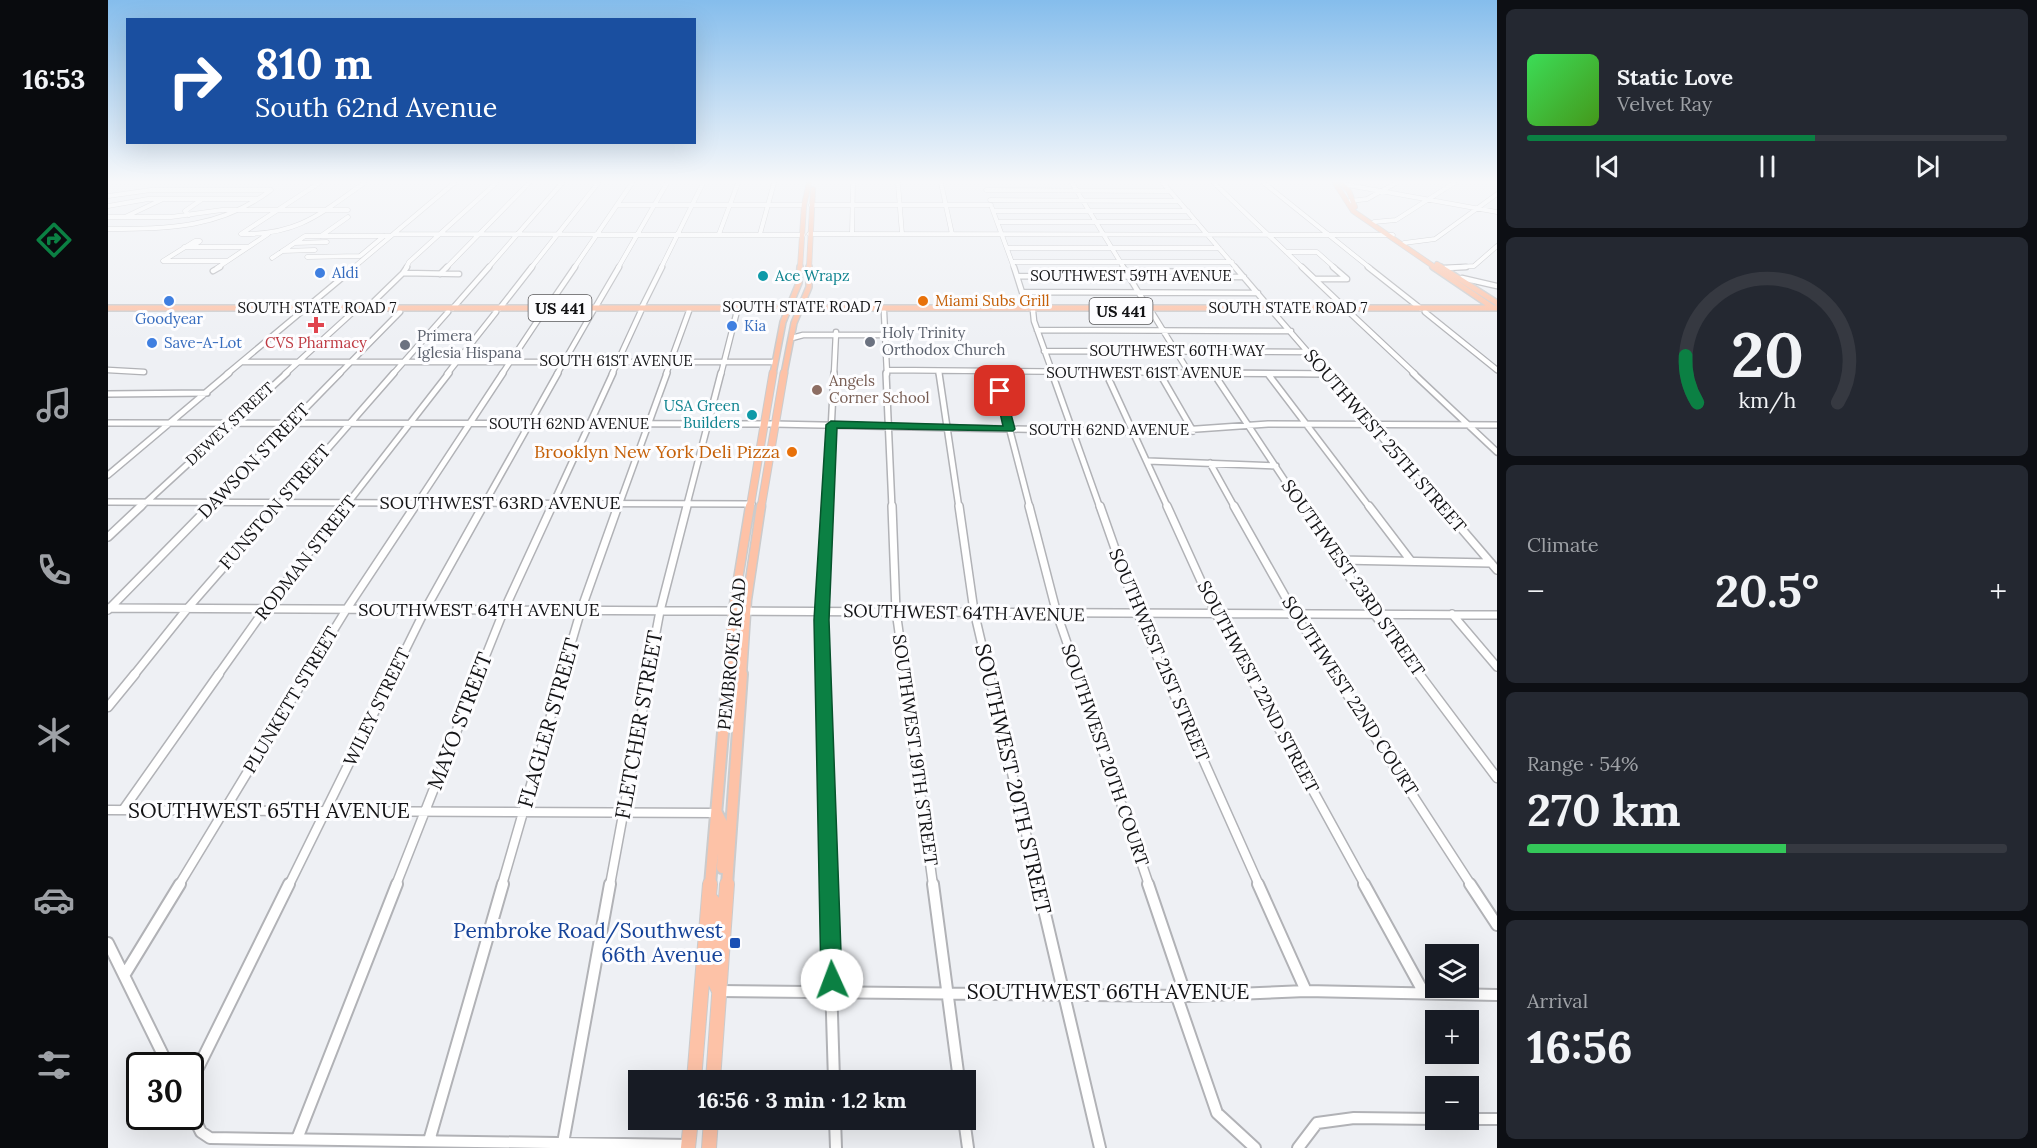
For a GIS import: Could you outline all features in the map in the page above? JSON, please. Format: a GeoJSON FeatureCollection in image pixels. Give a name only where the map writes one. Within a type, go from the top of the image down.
{"type":"FeatureCollection","features":[{"type":"Feature","properties":{"kind":"main road","name":"PEMBROKE ROAD"},"geometry":{"type":"LineString","coordinates":[[695,1070],[733,610],[752,504],[770,424],[782,390],[793,329],[810,280],[806,237]]}},
{"type":"Feature","properties":{"kind":"main road","name":"PEMBROKE ROAD"},"geometry":{"type":"LineString","coordinates":[[714,1070],[747,611],[770,424],[775,362],[783,322],[799,285],[806,237]]}},
{"type":"Feature","properties":{"kind":"main road"},"geometry":{"type":"LineString","coordinates":[[1392,237],[1408,250],[1496,308]]}},
{"type":"Feature","properties":{"kind":"main road"},"geometry":{"type":"LineString","coordinates":[[1393,237],[1474,286],[1496,308]]}},
{"type":"Feature","properties":{"kind":"main road"},"geometry":{"type":"LineString","coordinates":[[1408,250],[1445,268]]}},
{"type":"Feature","properties":{"kind":"main road"},"geometry":{"type":"LineString","coordinates":[[160,312],[184,308]]}},
{"type":"Feature","properties":{"kind":"main road"},"geometry":{"type":"LineString","coordinates":[[170,312],[184,308]]}},
{"type":"Feature","properties":{"kind":"main road","name":"SOUTH STATE ROAD 7"},"geometry":{"type":"LineString","coordinates":[[108,310],[184,308],[433,312],[464,308],[498,310]]}},
{"type":"Feature","properties":{"kind":"main road","name":"SOUTH STATE ROAD 7"},"geometry":{"type":"LineString","coordinates":[[108,310],[170,312],[367,308],[451,310],[968,308],[1423,310],[1496,308]]}},
{"type":"Feature","properties":{"kind":"main road"},"geometry":{"type":"LineString","coordinates":[[950,312],[968,308]]}},
{"type":"Feature","properties":{"kind":"main road","name":"SOUTH STATE ROAD 7"},"geometry":{"type":"LineString","coordinates":[[800,309],[884,312],[1015,311],[1045,308],[1259,312],[1284,308],[1347,310]]}},
{"type":"Feature","properties":{"kind":"main road","name":"SOUTH STATE ROAD 7"},"geometry":{"type":"LineString","coordinates":[[546,310],[789,309]]}},
{"type":"Feature","properties":{"kind":"main road"},"geometry":{"type":"LineString","coordinates":[[775,362],[783,366],[780,386],[782,390]]}},
{"type":"Feature","properties":{"kind":"main road"},"geometry":{"type":"LineString","coordinates":[[752,504],[757,510],[751,550],[753,559]]}},
{"type":"Feature","properties":{"kind":"main road"},"geometry":{"type":"LineString","coordinates":[[717,813],[724,827],[721,885],[726,892]]}},
{"type":"Feature","properties":{"kind":"main road"},"geometry":{"type":"LineString","coordinates":[[709,896],[716,905],[711,973],[719,991]]}},
{"type":"Feature","properties":{"kind":"main road"},"geometry":{"type":"LineString","coordinates":[[689,1147],[690,1130]]}},
{"type":"Feature","properties":{"kind":"main road"},"geometry":{"type":"LineString","coordinates":[[709,1148],[710,1130]]}},
{"type":"Feature","properties":{"kind":"street"},"geometry":{"type":"LineString","coordinates":[[213,271],[264,237]]}},
{"type":"Feature","properties":{"kind":"street"},"geometry":{"type":"LineString","coordinates":[[272,258],[301,238],[315,237]]}},
{"type":"Feature","properties":{"kind":"street"},"geometry":{"type":"LineString","coordinates":[[293,243],[327,242],[307,257],[360,256],[383,237]]}},
{"type":"Feature","properties":{"kind":"street"},"geometry":{"type":"LineString","coordinates":[[108,476],[391,237]]}},
{"type":"Feature","properties":{"kind":"street"},"geometry":{"type":"LineString","coordinates":[[367,308],[404,273],[409,262],[436,237]]}},
{"type":"Feature","properties":{"kind":"street"},"geometry":{"type":"LineString","coordinates":[[440,274],[476,237]]}},
{"type":"Feature","properties":{"kind":"street","name":"FUNSTON STREET"},"geometry":{"type":"LineString","coordinates":[[108,707],[187,609],[278,503],[517,237]]}},
{"type":"Feature","properties":{"kind":"street","name":"RODMAN STREET"},"geometry":{"type":"LineString","coordinates":[[123,810],[265,609],[555,237]]}},
{"type":"Feature","properties":{"kind":"street","name":"PLUNKETT STREET"},"geometry":{"type":"LineString","coordinates":[[124,974],[346,610],[596,237]]}},
{"type":"Feature","properties":{"kind":"street","name":"WILEY STREET"},"geometry":{"type":"LineString","coordinates":[[204,1056],[425,610],[636,237]]}},
{"type":"Feature","properties":{"kind":"street","name":"MAYO STREET"},"geometry":{"type":"LineString","coordinates":[[297,1139],[504,610],[676,237]]}},
{"type":"Feature","properties":{"kind":"street","name":"SOUTHWEST 21ST STREET"},"geometry":{"type":"LineString","coordinates":[[1003,237],[1138,614],[1306,992]]}},
{"type":"Feature","properties":{"kind":"street"},"geometry":{"type":"LineString","coordinates":[[1105,237],[1190,374]]}},
{"type":"Feature","properties":{"kind":"street","name":"SOUTHWEST 25TH STREET"},"geometry":{"type":"LineString","coordinates":[[1208,237],[1497,570]]}},
{"type":"Feature","properties":{"kind":"street"},"geometry":{"type":"LineString","coordinates":[[1271,237],[1497,452]]}},
{"type":"Feature","properties":{"kind":"street"},"geometry":{"type":"LineString","coordinates":[[1332,237],[1497,370]]}},
{"type":"Feature","properties":{"kind":"street"},"geometry":{"type":"LineString","coordinates":[[1404,243],[1438,237]]}},
{"type":"Feature","properties":{"kind":"street"},"geometry":{"type":"LineString","coordinates":[[191,247],[200,242],[195,241],[164,261],[227,261]]}},
{"type":"Feature","properties":{"kind":"street"},"geometry":{"type":"LineString","coordinates":[[1445,268],[1474,266],[1497,246]]}},
{"type":"Feature","properties":{"kind":"street"},"geometry":{"type":"LineString","coordinates":[[184,247],[249,247]]}},
{"type":"Feature","properties":{"kind":"street"},"geometry":{"type":"LineString","coordinates":[[1008,248],[1219,248]]}},
{"type":"Feature","properties":{"kind":"street"},"geometry":{"type":"LineString","coordinates":[[282,251],[315,250]]}},
{"type":"Feature","properties":{"kind":"street"},"geometry":{"type":"LineString","coordinates":[[1286,252],[1317,252],[1347,279],[1315,279]]}},
{"type":"Feature","properties":{"kind":"street"},"geometry":{"type":"LineString","coordinates":[[1013,262],[1236,266]]}},
{"type":"Feature","properties":{"kind":"street"},"geometry":{"type":"LineString","coordinates":[[1122,264],[1232,262]]}},
{"type":"Feature","properties":{"kind":"street"},"geometry":{"type":"LineString","coordinates":[[1127,272],[1243,274]]}},
{"type":"Feature","properties":{"kind":"street"},"geometry":{"type":"LineString","coordinates":[[404,273],[459,274]]}},
{"type":"Feature","properties":{"kind":"street","name":"SOUTHWEST 59TH AVENUE"},"geometry":{"type":"LineString","coordinates":[[1017,276],[1243,274]]}},
{"type":"Feature","properties":{"kind":"street"},"geometry":{"type":"LineString","coordinates":[[1462,278],[1497,286]]}},
{"type":"Feature","properties":{"kind":"street"},"geometry":{"type":"LineString","coordinates":[[1474,286],[1485,283]]}},
{"type":"Feature","properties":{"kind":"street"},"geometry":{"type":"LineString","coordinates":[[1023,292],[1258,293]]}},
{"type":"Feature","properties":{"kind":"street","name":"FLAGLER STREET"},"geometry":{"type":"LineString","coordinates":[[429,1141],[581,610],[688,311]]}},
{"type":"Feature","properties":{"kind":"street","name":"FLETCHER STREET"},"geometry":{"type":"LineString","coordinates":[[563,1143],[660,611],[737,311]]}},
{"type":"Feature","properties":{"kind":"street","name":"DEWEY STREET"},"geometry":{"type":"LineString","coordinates":[[108,537],[353,312]]}},
{"type":"Feature","properties":{"kind":"street","name":"DAWSON STREET"},"geometry":{"type":"LineString","coordinates":[[109,608],[400,312]]}},
{"type":"Feature","properties":{"kind":"street","name":"SOUTHWEST 19TH STREET"},"geometry":{"type":"LineString","coordinates":[[884,312],[896,611],[958,1070]]}},
{"type":"Feature","properties":{"kind":"street"},"geometry":{"type":"LineString","coordinates":[[793,329],[885,334]]}},
{"type":"Feature","properties":{"kind":"street"},"geometry":{"type":"LineString","coordinates":[[1037,330],[1291,331]]}},
{"type":"Feature","properties":{"kind":"street"},"geometry":{"type":"LineString","coordinates":[[792,338],[836,333]]}},
{"type":"Feature","properties":{"kind":"street"},"geometry":{"type":"LineString","coordinates":[[834,1070],[822,612],[836,333]]}},
{"type":"Feature","properties":{"kind":"street","name":"SOUTHWEST 60TH WAY"},"geometry":{"type":"LineString","coordinates":[[1044,351],[1309,352]]}},
{"type":"Feature","properties":{"kind":"street","name":"SOUTH 61ST AVENUE"},"geometry":{"type":"LineString","coordinates":[[242,362],[775,362]]}},
{"type":"Feature","properties":{"kind":"street","name":"SOUTHWEST 61ST AVENUE"},"geometry":{"type":"LineString","coordinates":[[887,369],[1053,373],[1329,374]]}},
{"type":"Feature","properties":{"kind":"street"},"geometry":{"type":"LineString","coordinates":[[108,370],[144,372]]}},
{"type":"Feature","properties":{"kind":"street","name":"SOUTHWEST 20TH STREET"},"geometry":{"type":"LineString","coordinates":[[939,371],[974,611],[1100,1148]]}},
{"type":"Feature","properties":{"kind":"street","name":"SOUTHWEST 20TH COURT"},"geometry":{"type":"LineString","coordinates":[[995,372],[1057,614],[1181,995],[1216,1113],[1256,1148]]}},
{"type":"Feature","properties":{"kind":"street","name":"SOUTHWEST 22ND STREET"},"geometry":{"type":"LineString","coordinates":[[1106,373],[1216,614],[1424,993]]}},
{"type":"Feature","properties":{"kind":"street"},"geometry":{"type":"LineString","coordinates":[[1160,374],[1193,431]]}},
{"type":"Feature","properties":{"kind":"street","name":"SOUTHWEST 23RD STREET"},"geometry":{"type":"LineString","coordinates":[[1214,374],[1374,614],[1497,778]]}},
{"type":"Feature","properties":{"kind":"street"},"geometry":{"type":"LineString","coordinates":[[1268,374],[1412,561]]}},
{"type":"Feature","properties":{"kind":"street"},"geometry":{"type":"LineString","coordinates":[[108,394],[207,393]]}},
{"type":"Feature","properties":{"kind":"street","name":"SOUTH 62ND AVENUE"},"geometry":{"type":"LineString","coordinates":[[108,423],[770,424],[1133,432],[1193,431],[1249,425],[1497,425]]}},
{"type":"Feature","properties":{"kind":"street"},"geometry":{"type":"LineString","coordinates":[[1148,461],[1276,466]]}},
{"type":"Feature","properties":{"kind":"street","name":"SOUTHWEST 22ND COURT"},"geometry":{"type":"LineString","coordinates":[[1210,463],[1295,614],[1497,926]]}},
{"type":"Feature","properties":{"kind":"street"},"geometry":{"type":"LineString","coordinates":[[108,502],[145,503]]}},
{"type":"Feature","properties":{"kind":"street","name":"SOUTHWEST 63RD AVENUE"},"geometry":{"type":"LineString","coordinates":[[145,503],[752,504]]}},
{"type":"Feature","properties":{"kind":"street"},"geometry":{"type":"LineString","coordinates":[[1340,560],[1491,563]]}},
{"type":"Feature","properties":{"kind":"street","name":"SOUTHWEST 64TH AVENUE"},"geometry":{"type":"LineString","coordinates":[[109,608],[1497,615]]}},
{"type":"Feature","properties":{"kind":"street"},"geometry":{"type":"LineString","coordinates":[[1452,614],[1497,667]]}},
{"type":"Feature","properties":{"kind":"street","name":"SOUTHWEST 65TH AVENUE"},"geometry":{"type":"LineString","coordinates":[[108,810],[717,813]]}},
{"type":"Feature","properties":{"kind":"street"},"geometry":{"type":"LineString","coordinates":[[108,943],[162,1052]]}},
{"type":"Feature","properties":{"kind":"street","name":"SOUTHWEST 66TH AVENUE"},"geometry":{"type":"LineString","coordinates":[[719,991],[1181,995],[1306,992],[1497,995]]}},
{"type":"Feature","properties":{"kind":"street"},"geometry":{"type":"LineString","coordinates":[[1298,1148],[1317,1123],[1354,1118],[1425,1119]]}},
{"type":"Feature","properties":{"kind":"street"},"geometry":{"type":"LineString","coordinates":[[1479,1119],[1497,1119]]}},
{"type":"Feature","properties":{"kind":"street"},"geometry":{"type":"LineString","coordinates":[[200,1130],[210,1138],[689,1147]]}},
{"type":"Feature","properties":{"kind":"street"},"geometry":{"type":"LineString","coordinates":[[835,1130],[836,1148]]}},
{"type":"Feature","properties":{"kind":"street"},"geometry":{"type":"LineString","coordinates":[[966,1130],[968,1148]]}},
{"type":"Feature","properties":{"kind":"place","name":"Aldi"},"geometry":{"type":"Point","coordinates":[320,273]}},
{"type":"Feature","properties":{"kind":"place","name":"Ace Wrapz"},"geometry":{"type":"Point","coordinates":[763,276]}},
{"type":"Feature","properties":{"kind":"place","name":"Goodyear"},"geometry":{"type":"Point","coordinates":[169,301]}},
{"type":"Feature","properties":{"kind":"place","name":"Miami Subs Grill"},"geometry":{"type":"Point","coordinates":[923,301]}},
{"type":"Feature","properties":{"kind":"place","name":"CVS Pharmacy"},"geometry":{"type":"Point","coordinates":[316,325]}},
{"type":"Feature","properties":{"kind":"place","name":"Kia"},"geometry":{"type":"Point","coordinates":[732,326]}},
{"type":"Feature","properties":{"kind":"place","name":"Holy Trinity Orthodox Church"},"geometry":{"type":"Point","coordinates":[870,342]}},
{"type":"Feature","properties":{"kind":"place","name":"Save-A-Lot"},"geometry":{"type":"Point","coordinates":[152,343]}},
{"type":"Feature","properties":{"kind":"place","name":"Primera Iglesia Hispana"},"geometry":{"type":"Point","coordinates":[405,345]}},
{"type":"Feature","properties":{"kind":"place","name":"Angels Corner School"},"geometry":{"type":"Point","coordinates":[817,390]}},
{"type":"Feature","properties":{"kind":"place","name":"USA Green Builders"},"geometry":{"type":"Point","coordinates":[752,415]}},
{"type":"Feature","properties":{"kind":"place","name":"Brooklyn New York Deli Pizza"},"geometry":{"type":"Point","coordinates":[792,452]}},
{"type":"Feature","properties":{"kind":"place","name":"Pembroke Road/Southwest 66th Avenue"},"geometry":{"type":"Point","coordinates":[735,943]}},
{"type":"Feature","properties":{"kind":"route"},"geometry":{"type":"LineString","coordinates":[[832,980],[821,620],[831,425],[1010,429],[1000,391]]}}]}
